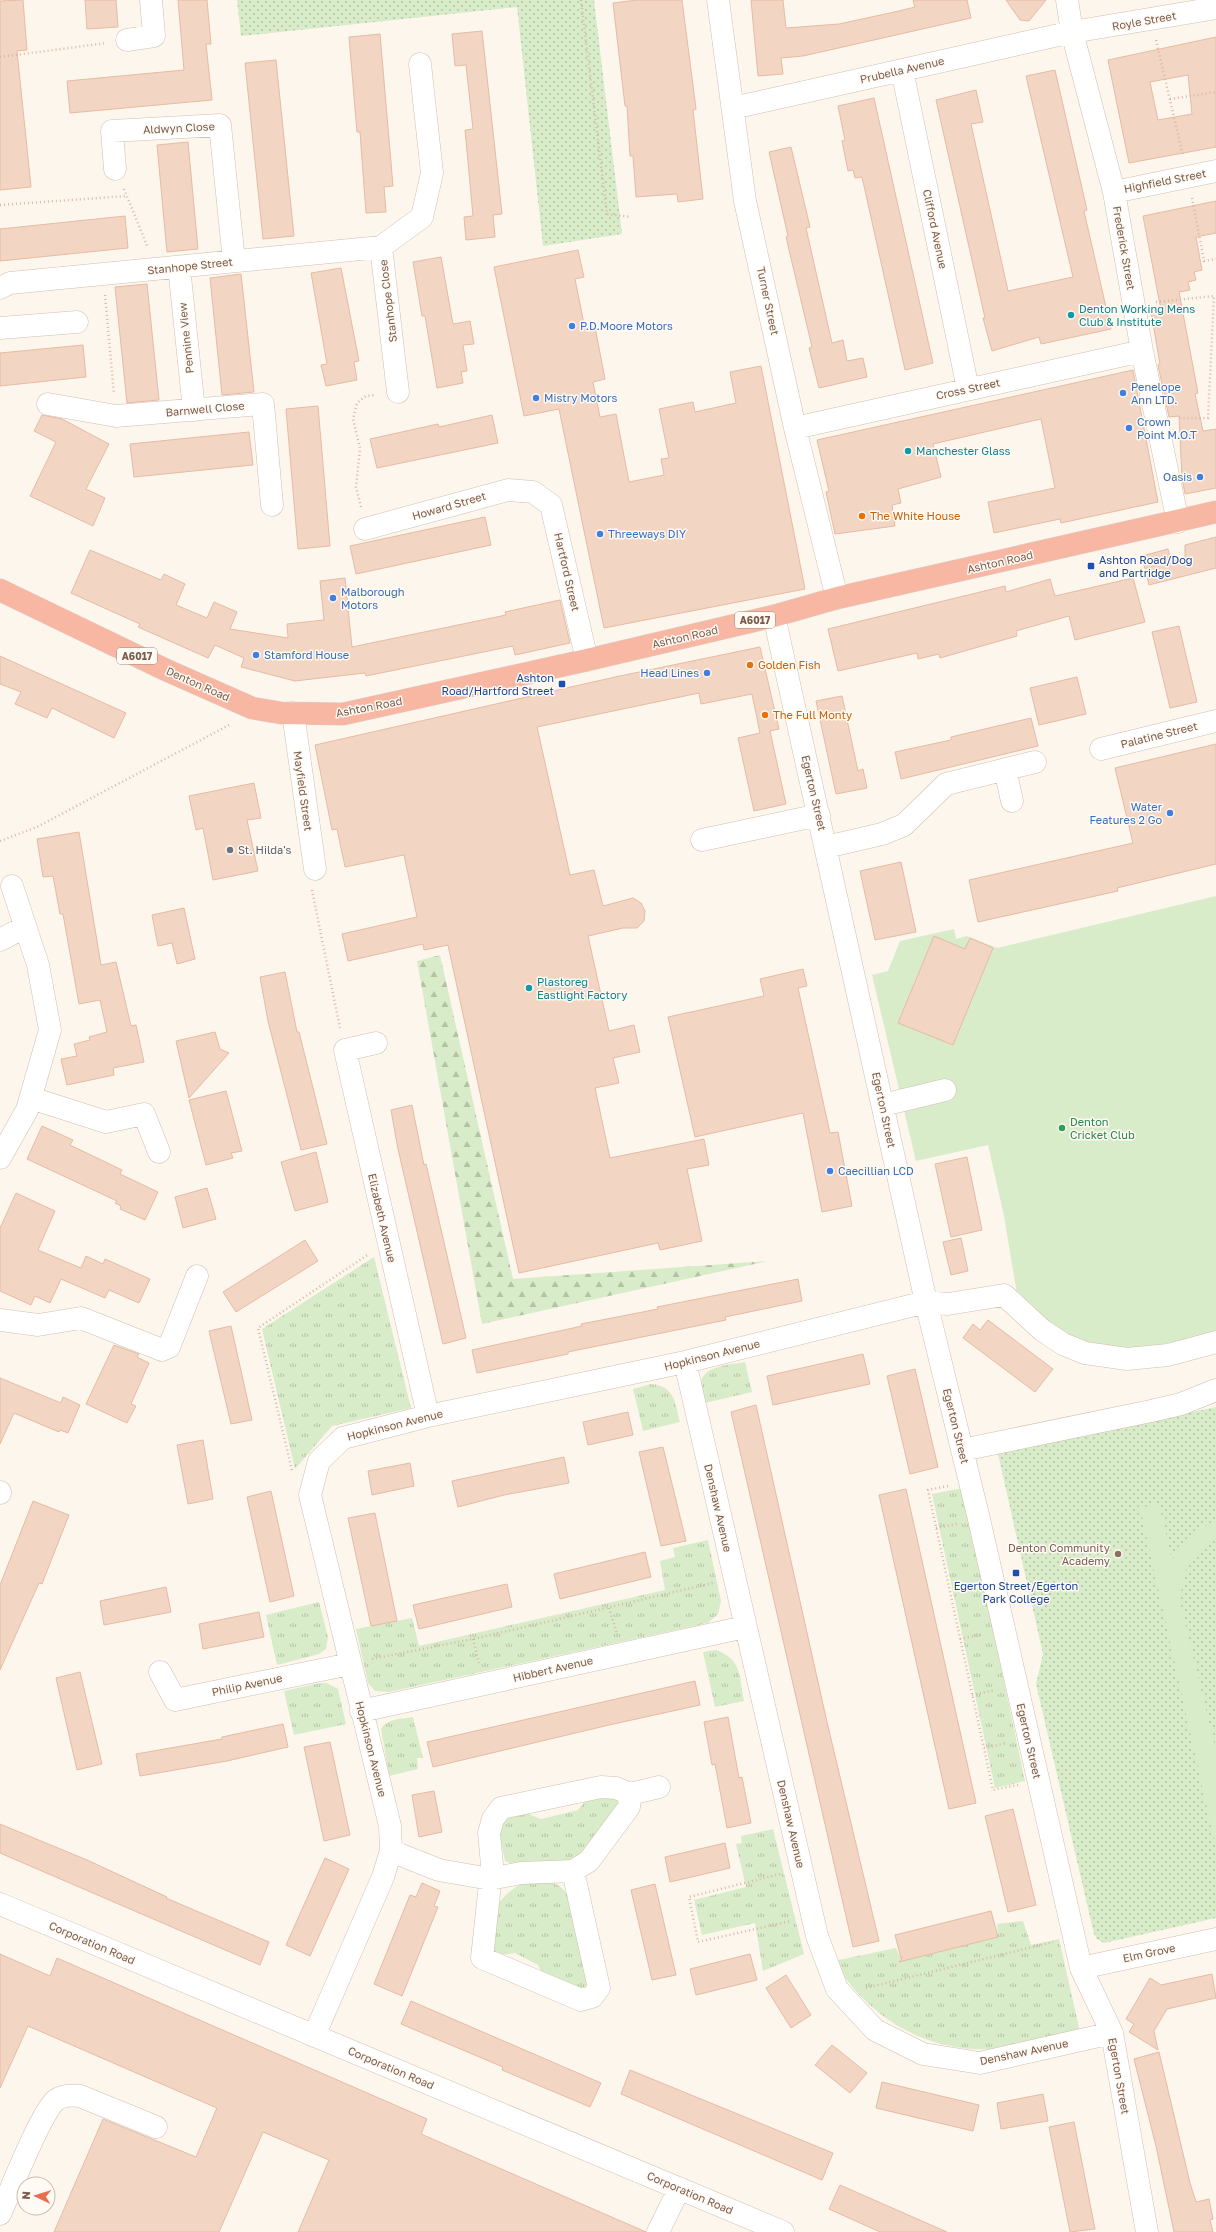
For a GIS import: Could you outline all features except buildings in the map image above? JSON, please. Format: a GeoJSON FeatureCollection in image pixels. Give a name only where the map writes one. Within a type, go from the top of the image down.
{"type":"FeatureCollection","features":[{"type":"Feature","properties":{"kind":"highway","name":"Ashton Road"},"geometry":{"type":"LineString","coordinates":[[292,714],[343,714],[587,660],[774,616],[837,598],[1178,522],[1216,512]]}},
{"type":"Feature","properties":{"kind":"highway","name":"Denton Road"},"geometry":{"type":"LineString","coordinates":[[0,590],[166,670],[252,708],[292,714]]}},
{"type":"Feature","properties":{"kind":"street"},"geometry":{"type":"LineString","coordinates":[[127,40],[154,36],[151,0]]}},
{"type":"Feature","properties":{"kind":"street","name":"Turner Street"},"geometry":{"type":"LineString","coordinates":[[718,0],[745,201],[795,428],[837,598]]}},
{"type":"Feature","properties":{"kind":"street","name":"Frederick Street"},"geometry":{"type":"LineString","coordinates":[[1067,0],[1072,32],[1114,192],[1142,351],[1178,522]]}},
{"type":"Feature","properties":{"kind":"street","name":"Royle Street"},"geometry":{"type":"LineString","coordinates":[[1072,32],[1216,8]]}},
{"type":"Feature","properties":{"kind":"street","name":"Prubella Avenue"},"geometry":{"type":"LineString","coordinates":[[733,108],[1072,32]]}},
{"type":"Feature","properties":{"kind":"street","name":"Stanhope Close"},"geometry":{"type":"LineString","coordinates":[[398,392],[381,247],[422,217],[432,173],[420,64]]}},
{"type":"Feature","properties":{"kind":"street","name":"Clifford Avenue"},"geometry":{"type":"LineString","coordinates":[[902,70],[968,389]]}},
{"type":"Feature","properties":{"kind":"street","name":"Aldwyn Close"},"geometry":{"type":"LineString","coordinates":[[115,169],[112,131],[220,125],[234,261]]}},
{"type":"Feature","properties":{"kind":"street","name":"Highfield Street"},"geometry":{"type":"LineString","coordinates":[[1114,192],[1216,171]]}},
{"type":"Feature","properties":{"kind":"street","name":"Stanhope Street"},"geometry":{"type":"LineString","coordinates":[[0,288],[10,283],[381,247]]}},
{"type":"Feature","properties":{"kind":"street","name":"Pennine View"},"geometry":{"type":"LineString","coordinates":[[179,267],[194,410]]}},
{"type":"Feature","properties":{"kind":"street"},"geometry":{"type":"LineString","coordinates":[[0,328],[77,322]]}},
{"type":"Feature","properties":{"kind":"street","name":"Cross Street"},"geometry":{"type":"LineString","coordinates":[[795,428],[1142,351]]}},
{"type":"Feature","properties":{"kind":"street","name":"Barnwell Close"},"geometry":{"type":"LineString","coordinates":[[48,404],[116,416],[263,404],[272,505]]}},
{"type":"Feature","properties":{"kind":"street","name":"Howard Street"},"geometry":{"type":"LineString","coordinates":[[365,529],[508,490],[533,492]]}},
{"type":"Feature","properties":{"kind":"street","name":"Hartford Street"},"geometry":{"type":"LineString","coordinates":[[533,492],[551,505],[587,660]]}},
{"type":"Feature","properties":{"kind":"street","name":"Egerton Street"},"geometry":{"type":"LineString","coordinates":[[774,616],[926,1302],[970,1481],[1081,1968],[1112,2033],[1147,2232]]}},
{"type":"Feature","properties":{"kind":"street","name":"Mayfield Street"},"geometry":{"type":"LineString","coordinates":[[292,714],[315,869]]}},
{"type":"Feature","properties":{"kind":"street","name":"Palatine Street"},"geometry":{"type":"LineString","coordinates":[[1101,749],[1216,721]]}},
{"type":"Feature","properties":{"kind":"street"},"geometry":{"type":"LineString","coordinates":[[826,847],[882,834],[904,825],[946,784],[1035,762]]}},
{"type":"Feature","properties":{"kind":"street"},"geometry":{"type":"LineString","coordinates":[[1005,769],[1012,801]]}},
{"type":"Feature","properties":{"kind":"street"},"geometry":{"type":"LineString","coordinates":[[702,840],[819,815]]}},
{"type":"Feature","properties":{"kind":"street"},"geometry":{"type":"LineString","coordinates":[[0,1158],[28,1110],[50,1030],[38,965],[12,886]]}},
{"type":"Feature","properties":{"kind":"street"},"geometry":{"type":"LineString","coordinates":[[0,940],[25,927]]}},
{"type":"Feature","properties":{"kind":"street"},"geometry":{"type":"LineString","coordinates":[[345,1050],[376,1043]]}},
{"type":"Feature","properties":{"kind":"street","name":"Elizabeth Avenue"},"geometry":{"type":"LineString","coordinates":[[345,1050],[428,1416]]}},
{"type":"Feature","properties":{"kind":"street"},"geometry":{"type":"LineString","coordinates":[[883,1105],[946,1090]]}},
{"type":"Feature","properties":{"kind":"street"},"geometry":{"type":"LineString","coordinates":[[31,1098],[106,1122],[144,1114],[159,1152]]}},
{"type":"Feature","properties":{"kind":"street"},"geometry":{"type":"LineString","coordinates":[[0,1320],[38,1326],[81,1318],[162,1350],[169,1347],[197,1276]]}},
{"type":"Feature","properties":{"kind":"street","name":"Hopkinson Avenue"},"geometry":{"type":"LineString","coordinates":[[314,2036],[383,1876],[391,1850],[390,1826],[310,1495],[319,1461],[342,1438],[428,1416],[685,1362],[926,1302],[948,1304],[1004,1295],[1042,1330],[1063,1344],[1085,1353],[1127,1359],[1168,1355],[1216,1342]]}},
{"type":"Feature","properties":{"kind":"street","name":"Denshaw Avenue"},"geometry":{"type":"LineString","coordinates":[[685,1362],[812,1916],[817,1936],[837,1989],[875,2030],[923,2054],[980,2063],[1112,2033]]}},
{"type":"Feature","properties":{"kind":"street"},"geometry":{"type":"LineString","coordinates":[[962,1450],[1181,1404],[1216,1390]]}},
{"type":"Feature","properties":{"kind":"street","name":"Hibbert Avenue"},"geometry":{"type":"LineString","coordinates":[[361,1711],[745,1627]]}},
{"type":"Feature","properties":{"kind":"street","name":"Philip Avenue"},"geometry":{"type":"LineString","coordinates":[[160,1672],[174,1700],[350,1664]]}},
{"type":"Feature","properties":{"kind":"street"},"geometry":{"type":"LineString","coordinates":[[573,1871],[599,1988],[592,1997],[581,2000],[482,1958],[492,1865],[488,1833],[492,1819],[501,1808],[601,1787],[616,1788],[630,1794],[659,1787]]}},
{"type":"Feature","properties":{"kind":"street"},"geometry":{"type":"LineString","coordinates":[[391,1850],[439,1870],[490,1879],[521,1873],[573,1871],[589,1860],[629,1807],[630,1794]]}},
{"type":"Feature","properties":{"kind":"street","name":"Corporation Road"},"geometry":{"type":"LineString","coordinates":[[0,1904],[782,2232]]}},
{"type":"Feature","properties":{"kind":"street","name":"Elm Grove"},"geometry":{"type":"LineString","coordinates":[[1081,1968],[1216,1939]]}},
{"type":"Feature","properties":{"kind":"street"},"geometry":{"type":"LineString","coordinates":[[0,2214],[37,2132],[56,2100],[70,2094],[80,2096],[156,2127]]}},
{"type":"Feature","properties":{"kind":"street"},"geometry":{"type":"LineString","coordinates":[[658,2232],[679,2189]]}},
{"type":"Feature","properties":{"kind":"path"},"geometry":{"type":"LineString","coordinates":[[581,0],[607,214],[631,217]]}},
{"type":"Feature","properties":{"kind":"path"},"geometry":{"type":"LineString","coordinates":[[1151,20],[1188,176],[1204,261],[1216,259]]}},
{"type":"Feature","properties":{"kind":"path"},"geometry":{"type":"LineString","coordinates":[[0,57],[127,40]]}},
{"type":"Feature","properties":{"kind":"path"},"geometry":{"type":"LineString","coordinates":[[1170,99],[1216,92]]}},
{"type":"Feature","properties":{"kind":"path"},"geometry":{"type":"LineString","coordinates":[[115,169],[157,269]]}},
{"type":"Feature","properties":{"kind":"path"},"geometry":{"type":"LineString","coordinates":[[0,204],[127,196]]}},
{"type":"Feature","properties":{"kind":"path"},"geometry":{"type":"LineString","coordinates":[[104,274],[116,416]]}},
{"type":"Feature","properties":{"kind":"path"},"geometry":{"type":"LineString","coordinates":[[1134,304],[1214,296],[1208,418],[1156,418]]}},
{"type":"Feature","properties":{"kind":"path"},"geometry":{"type":"LineString","coordinates":[[365,529],[364,514],[359,503],[356,487],[360,448],[353,419],[356,403],[366,396],[398,392]]}},
{"type":"Feature","properties":{"kind":"path"},"geometry":{"type":"LineString","coordinates":[[0,841],[37,827],[58,816],[227,726],[252,708]]}},
{"type":"Feature","properties":{"kind":"path"},"geometry":{"type":"LineString","coordinates":[[315,869],[311,882],[323,954],[345,1050]]}},
{"type":"Feature","properties":{"kind":"path"},"geometry":{"type":"LineString","coordinates":[[310,1495],[293,1473],[258,1328],[374,1251],[387,1240]]}},
{"type":"Feature","properties":{"kind":"path"},"geometry":{"type":"LineString","coordinates":[[970,1481],[928,1490],[993,1790],[1038,1780]]}},
{"type":"Feature","properties":{"kind":"path"},"geometry":{"type":"LineString","coordinates":[[350,1664],[473,1639],[734,1578]]}},
{"type":"Feature","properties":{"kind":"path"},"geometry":{"type":"LineString","coordinates":[[610,1608],[622,1653]]}},
{"type":"Feature","properties":{"kind":"path"},"geometry":{"type":"LineString","coordinates":[[802,1869],[689,1897],[698,1942],[812,1916]]}},
{"type":"Feature","properties":{"kind":"path"},"geometry":{"type":"LineString","coordinates":[[841,1994],[1075,1937]]}},
{"type":"Feature","properties":{"kind":"green space"},"geometry":{"type":"Polygon","coordinates":[[[237,0],[594,0],[622,234],[543,246],[517,7],[241,36],[237,0]]]}},
{"type":"Feature","properties":{"kind":"green space","name":"Denton Cricket Club"},"geometry":{"type":"Polygon","coordinates":[[[1216,896],[1216,1333],[1149,1347],[1103,1347],[1080,1344],[1018,1300],[1004,1216],[988,1145],[916,1161],[872,975],[888,971],[900,941],[954,929],[956,939],[967,936],[997,948],[1216,896]]]}},
{"type":"Feature","properties":{"kind":"green space"},"geometry":{"type":"Polygon","coordinates":[[[440,955],[513,1279],[768,1261],[482,1324],[417,961],[440,955]]]}},
{"type":"Feature","properties":{"kind":"green space"},"geometry":{"type":"Polygon","coordinates":[[[374,1257],[411,1408],[332,1426],[295,1469],[262,1329],[374,1257]]]}},
{"type":"Feature","properties":{"kind":"green space"},"geometry":{"type":"Polygon","coordinates":[[[745,1362],[752,1392],[705,1403],[701,1386],[706,1373],[712,1369],[725,1365],[745,1362]]]}},
{"type":"Feature","properties":{"kind":"green space"},"geometry":{"type":"Polygon","coordinates":[[[651,1384],[659,1385],[665,1388],[673,1397],[680,1422],[643,1431],[633,1389],[651,1384]]]}},
{"type":"Feature","properties":{"kind":"green space","name":"Denton Community Academy"},"geometry":{"type":"Polygon","coordinates":[[[1216,1407],[1216,1918],[1104,1943],[1097,1939],[1094,1934],[1036,1684],[1043,1654],[998,1454],[1216,1407]]]}},
{"type":"Feature","properties":{"kind":"green space"},"geometry":{"type":"Polygon","coordinates":[[[963,1488],[1025,1781],[995,1788],[932,1494],[963,1488]]]}},
{"type":"Feature","properties":{"kind":"green space"},"geometry":{"type":"Polygon","coordinates":[[[1159,1504],[1172,1560],[1190,1537],[1202,1528],[1216,1521],[1216,1539],[1199,1552],[1188,1567],[1182,1585],[1181,1606],[1216,1751],[1216,1839],[1214,1839],[1140,1508],[1159,1504]]]}},
{"type":"Feature","properties":{"kind":"green space"},"geometry":{"type":"Polygon","coordinates":[[[708,1540],[721,1601],[718,1614],[708,1623],[389,1692],[375,1691],[368,1683],[356,1629],[412,1618],[419,1646],[665,1590],[660,1561],[675,1557],[673,1548],[708,1540]]]}},
{"type":"Feature","properties":{"kind":"green space"},"geometry":{"type":"Polygon","coordinates":[[[319,1602],[328,1637],[326,1649],[319,1654],[277,1665],[266,1615],[319,1602]]]}},
{"type":"Feature","properties":{"kind":"green space"},"geometry":{"type":"Polygon","coordinates":[[[716,1650],[731,1658],[735,1664],[740,1676],[744,1701],[715,1707],[703,1652],[716,1650]]]}},
{"type":"Feature","properties":{"kind":"green space"},"geometry":{"type":"Polygon","coordinates":[[[320,1683],[327,1683],[338,1689],[346,1724],[294,1735],[284,1691],[320,1683]]]}},
{"type":"Feature","properties":{"kind":"green space"},"geometry":{"type":"Polygon","coordinates":[[[413,1717],[423,1758],[417,1758],[418,1769],[389,1776],[381,1729],[384,1725],[391,1721],[413,1717]]]}},
{"type":"Feature","properties":{"kind":"green space"},"geometry":{"type":"Polygon","coordinates":[[[590,1795],[619,1799],[621,1808],[589,1850],[565,1864],[514,1865],[505,1861],[498,1828],[504,1818],[519,1810],[541,1819],[578,1810],[590,1795]]]}},
{"type":"Feature","properties":{"kind":"green space"},"geometry":{"type":"Polygon","coordinates":[[[773,1829],[804,1954],[763,1971],[755,1923],[702,1935],[694,1900],[746,1887],[736,1844],[742,1843],[741,1836],[773,1829]]]}},
{"type":"Feature","properties":{"kind":"green space"},"geometry":{"type":"Polygon","coordinates":[[[525,1881],[550,1882],[560,1886],[569,1897],[588,1986],[583,1990],[544,1978],[538,1965],[515,1953],[500,1955],[494,1952],[490,1946],[494,1915],[500,1901],[514,1888],[525,1881]]]}},
{"type":"Feature","properties":{"kind":"green space"},"geometry":{"type":"Polygon","coordinates":[[[1023,1921],[1031,1945],[1059,1939],[1081,2036],[994,2049],[969,2049],[946,2045],[923,2038],[902,2028],[882,2015],[864,1999],[848,1981],[834,1961],[896,1948],[902,1961],[998,1937],[997,1924],[1023,1921]]]}},
{"type":"Feature","properties":{"kind":"place","name":"Denton Working Mens Club & Institute"},"geometry":{"type":"Point","coordinates":[1071,315]}},
{"type":"Feature","properties":{"kind":"place","name":"P.D.Moore Motors"},"geometry":{"type":"Point","coordinates":[572,326]}},
{"type":"Feature","properties":{"kind":"place","name":"Penelope Ann LTD."},"geometry":{"type":"Point","coordinates":[1123,393]}},
{"type":"Feature","properties":{"kind":"place","name":"Mistry Motors"},"geometry":{"type":"Point","coordinates":[536,398]}},
{"type":"Feature","properties":{"kind":"place","name":"Crown Point M.O.T"},"geometry":{"type":"Point","coordinates":[1129,428]}},
{"type":"Feature","properties":{"kind":"place","name":"Manchester Glass"},"geometry":{"type":"Point","coordinates":[908,451]}},
{"type":"Feature","properties":{"kind":"place","name":"Oasis"},"geometry":{"type":"Point","coordinates":[1200,477]}},
{"type":"Feature","properties":{"kind":"place","name":"The White House"},"geometry":{"type":"Point","coordinates":[862,516]}},
{"type":"Feature","properties":{"kind":"place","name":"Threeways DIY"},"geometry":{"type":"Point","coordinates":[600,534]}},
{"type":"Feature","properties":{"kind":"place","name":"Ashton Road/Dog and Partridge"},"geometry":{"type":"Point","coordinates":[1091,566]}},
{"type":"Feature","properties":{"kind":"place","name":"Malborough Motors"},"geometry":{"type":"Point","coordinates":[333,598]}},
{"type":"Feature","properties":{"kind":"place","name":"Stamford House"},"geometry":{"type":"Point","coordinates":[256,655]}},
{"type":"Feature","properties":{"kind":"place","name":"Golden Fish"},"geometry":{"type":"Point","coordinates":[750,665]}},
{"type":"Feature","properties":{"kind":"place","name":"Head Lines"},"geometry":{"type":"Point","coordinates":[707,673]}},
{"type":"Feature","properties":{"kind":"place","name":"Ashton Road/Hartford Street"},"geometry":{"type":"Point","coordinates":[562,684]}},
{"type":"Feature","properties":{"kind":"place","name":"The Full Monty"},"geometry":{"type":"Point","coordinates":[765,715]}},
{"type":"Feature","properties":{"kind":"place","name":"Water Features 2 Go"},"geometry":{"type":"Point","coordinates":[1170,813]}},
{"type":"Feature","properties":{"kind":"place","name":"St. Hilda's"},"geometry":{"type":"Point","coordinates":[230,850]}},
{"type":"Feature","properties":{"kind":"place","name":"Plastoreg Eastlight Factory"},"geometry":{"type":"Point","coordinates":[529,988]}},
{"type":"Feature","properties":{"kind":"place","name":"Denton Cricket Club"},"geometry":{"type":"Point","coordinates":[1062,1128]}},
{"type":"Feature","properties":{"kind":"place","name":"Caecillian LCD"},"geometry":{"type":"Point","coordinates":[830,1171]}},
{"type":"Feature","properties":{"kind":"place","name":"Denton Community Academy"},"geometry":{"type":"Point","coordinates":[1118,1554]}},
{"type":"Feature","properties":{"kind":"place","name":"Egerton Street/Egerton Park College"},"geometry":{"type":"Point","coordinates":[1016,1573]}}]}
